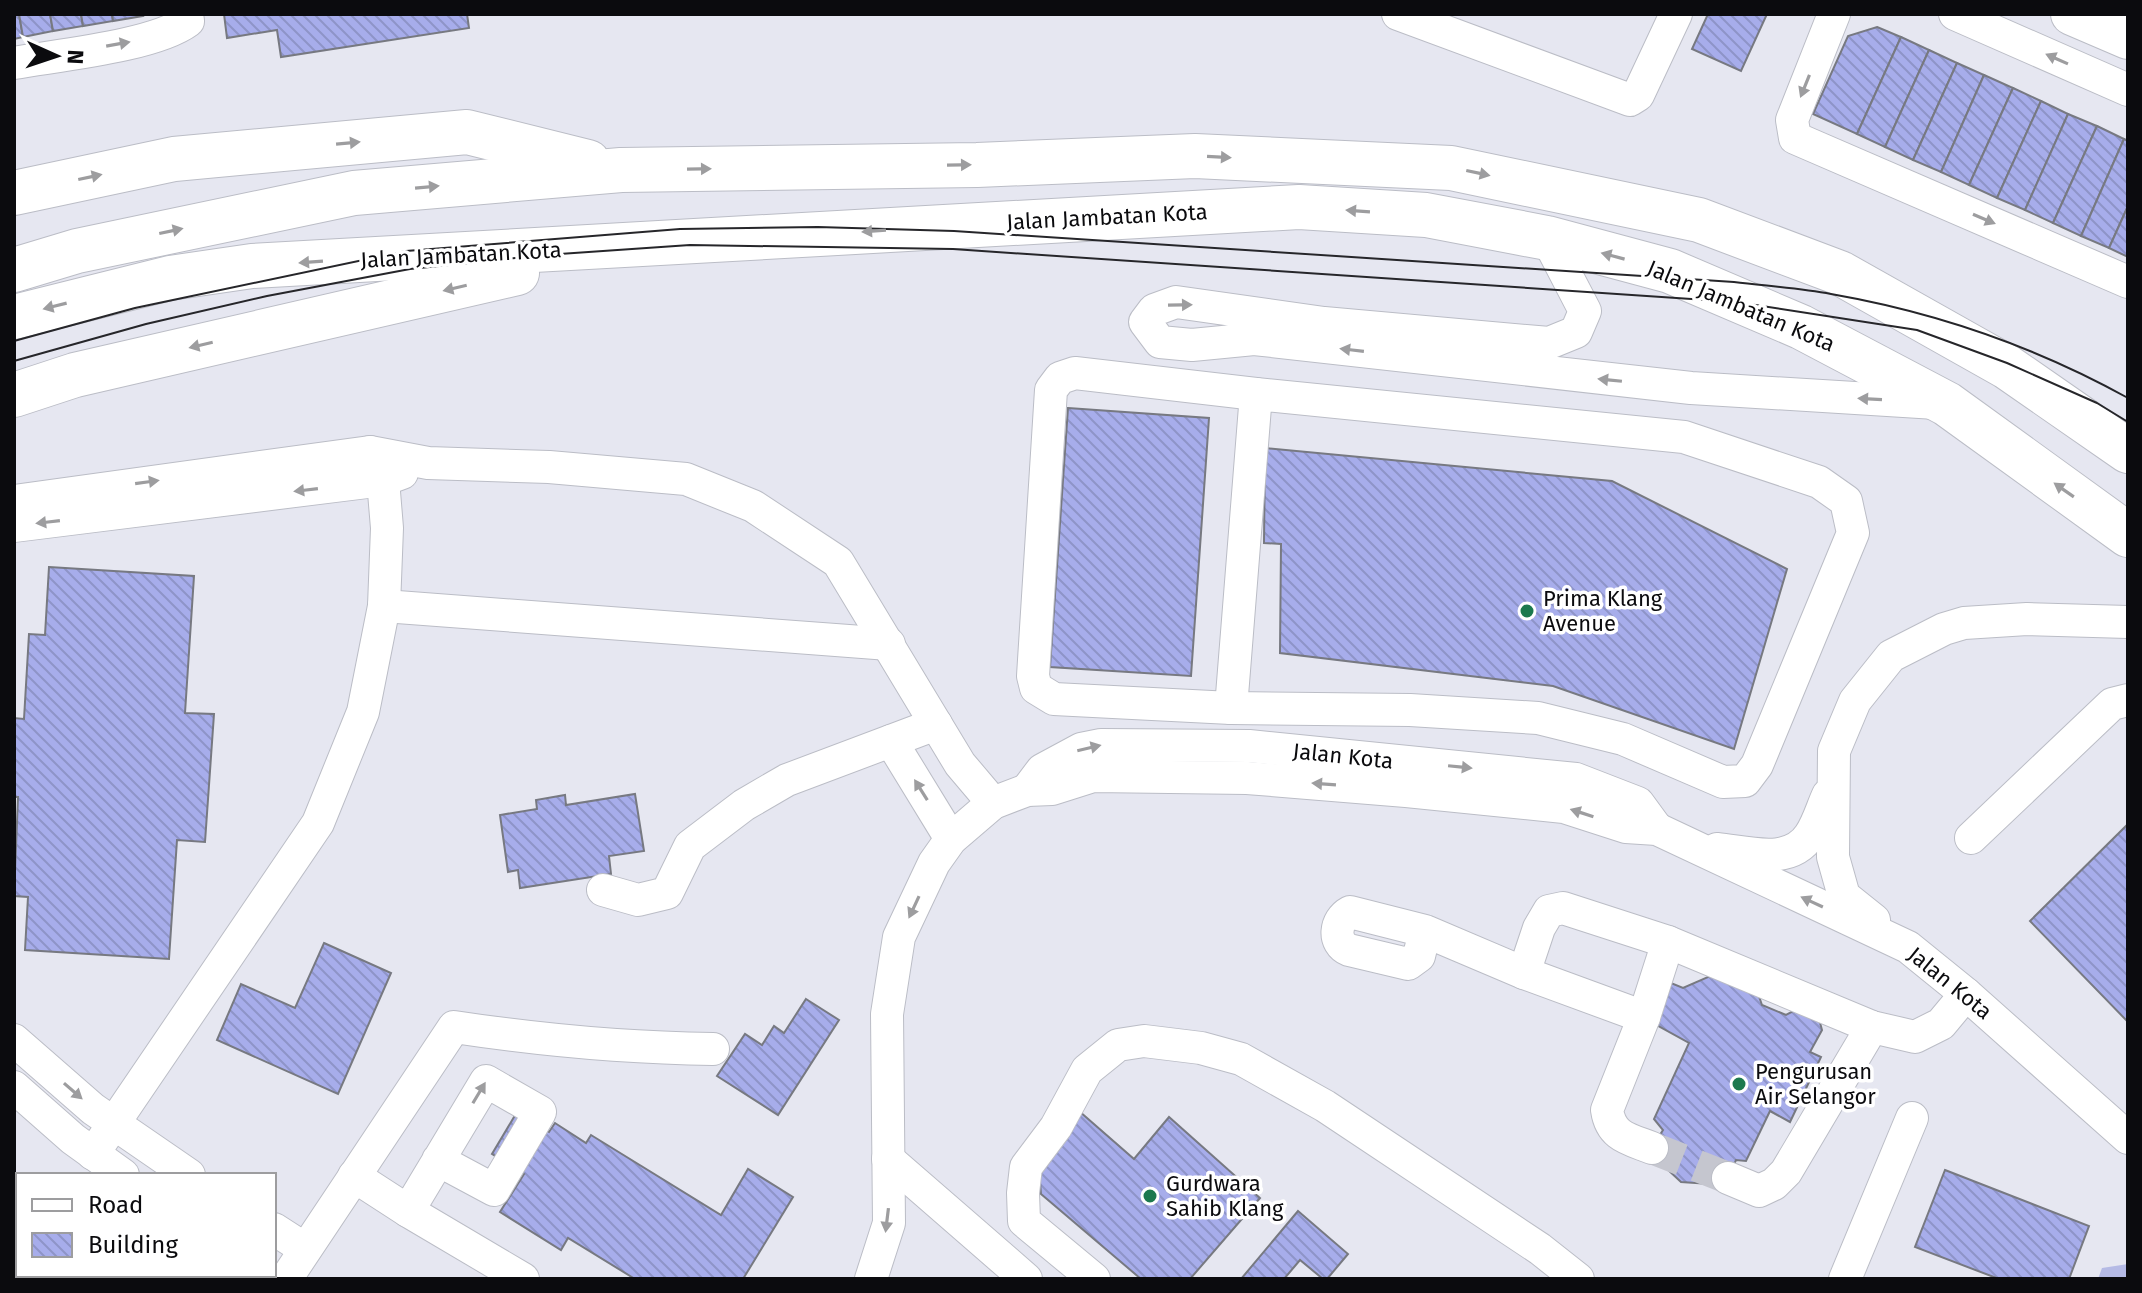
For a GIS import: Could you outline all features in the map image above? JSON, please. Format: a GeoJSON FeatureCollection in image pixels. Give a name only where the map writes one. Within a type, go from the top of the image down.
{"type":"FeatureCollection","features":[{"type":"Feature","properties":{"kind":"highway"},"geometry":{"type":"LineString","coordinates":[[14,193],[174,159],[467,132],[621,170]]}},
{"type":"Feature","properties":{"kind":"highway"},"geometry":{"type":"LineString","coordinates":[[14,270],[77,251],[354,193],[621,170],[977,165],[1195,156],[1451,168],[1699,220],[1840,273],[2007,367],[2128,451]]}},
{"type":"Feature","properties":{"kind":"highway","name":"Jalan Jambatan Kota"},"geometry":{"type":"LineString","coordinates":[[14,317],[170,278],[252,266],[1299,207],[1426,215],[1547,238],[1670,271],[1801,327],[1947,404],[2128,535]]}},
{"type":"Feature","properties":{"kind":"highway"},"geometry":{"type":"LineString","coordinates":[[14,395],[75,375],[640,246]]}},
{"type":"Feature","properties":{"kind":"main road"},"geometry":{"type":"LineString","coordinates":[[2072,14],[2128,38]]}},
{"type":"Feature","properties":{"kind":"street"},"geometry":{"type":"LineString","coordinates":[[14,63],[155,37],[178,29],[188,21],[187,14]]}},
{"type":"Feature","properties":{"kind":"street"},"geometry":{"type":"LineString","coordinates":[[1398,14],[1630,100],[1638,95],[1676,14]]}},
{"type":"Feature","properties":{"kind":"street"},"geometry":{"type":"LineString","coordinates":[[1834,14],[1792,120],[1795,138],[2128,282]]}},
{"type":"Feature","properties":{"kind":"street"},"geometry":{"type":"LineString","coordinates":[[1955,14],[2128,90]]}},
{"type":"Feature","properties":{"kind":"street"},"geometry":{"type":"LineString","coordinates":[[1547,238],[1585,311],[1576,332],[1549,343],[1324,323],[1176,302],[1154,310],[1145,322],[1160,342],[1192,345],[1254,339],[1691,388],[1947,404]]}},
{"type":"Feature","properties":{"kind":"street"},"geometry":{"type":"LineString","coordinates":[[1075,373],[1256,394],[1684,437],[1819,482],[1846,501],[1853,533],[1757,765],[1745,781],[1723,782],[1623,739],[1538,718],[1410,710],[1231,708],[1054,699],[1036,688],[1033,676],[1051,390],[1060,378],[1075,373]]}},
{"type":"Feature","properties":{"kind":"street"},"geometry":{"type":"LineString","coordinates":[[1231,708],[1256,394]]}},
{"type":"Feature","properties":{"kind":"street"},"geometry":{"type":"LineString","coordinates":[[14,501],[428,463],[549,467],[686,479],[753,506],[838,562],[960,764],[993,803]]}},
{"type":"Feature","properties":{"kind":"street"},"geometry":{"type":"LineString","coordinates":[[14,526],[377,466]]}},
{"type":"Feature","properties":{"kind":"street"},"geometry":{"type":"LineString","coordinates":[[93,1154],[318,823],[363,712],[384,606],[387,528],[377,466]]}},
{"type":"Feature","properties":{"kind":"street"},"geometry":{"type":"LineString","coordinates":[[384,606],[889,644]]}},
{"type":"Feature","properties":{"kind":"street"},"geometry":{"type":"LineString","coordinates":[[1908,947],[1844,896],[1833,857],[1834,751],[1855,701],[1891,656],[1944,629],[1964,623],[2027,619],[2128,622]]}},
{"type":"Feature","properties":{"kind":"street"},"geometry":{"type":"LineString","coordinates":[[1971,838],[2112,704],[2128,700]]}},
{"type":"Feature","properties":{"kind":"street"},"geometry":{"type":"LineString","coordinates":[[1407,776],[1410,710]]}},
{"type":"Feature","properties":{"kind":"street"},"geometry":{"type":"LineString","coordinates":[[603,890],[638,900],[667,893],[690,846],[744,805],[787,780],[936,724]]}},
{"type":"Feature","properties":{"kind":"street"},"geometry":{"type":"LineString","coordinates":[[891,741],[951,839]]}},
{"type":"Feature","properties":{"kind":"street","name":"Jalan Kota"},"geometry":{"type":"LineString","coordinates":[[1027,790],[1042,770],[1081,749],[1101,745],[1249,746],[1564,807],[1626,827],[1657,829],[1908,947],[1966,994],[2128,1138]]}},
{"type":"Feature","properties":{"kind":"street"},"geometry":{"type":"LineString","coordinates":[[1247,778],[1249,746]]}},
{"type":"Feature","properties":{"kind":"street","name":"Jalan Kota"},"geometry":{"type":"LineString","coordinates":[[871,1279],[889,1223],[887,1014],[899,937],[934,863],[951,839],[993,803],[1027,790],[1052,789],[1093,776],[1407,776]]}},
{"type":"Feature","properties":{"kind":"street"},"geometry":{"type":"LineString","coordinates":[[1692,846],[1783,856],[1799,849],[1811,835],[1832,785]]}},
{"type":"Feature","properties":{"kind":"street"},"geometry":{"type":"LineString","coordinates":[[1524,973],[1539,928],[1549,911],[1563,908],[1668,942],[1872,1027],[1915,1037],[1941,1024],[1966,994]]}},
{"type":"Feature","properties":{"kind":"street"},"geometry":{"type":"LineString","coordinates":[[1425,931],[1524,973],[1644,1017]]}},
{"type":"Feature","properties":{"kind":"street"},"geometry":{"type":"LineString","coordinates":[[1652,1148],[1620,1135],[1609,1124],[1607,1110],[1644,1017],[1668,942]]}},
{"type":"Feature","properties":{"kind":"street"},"geometry":{"type":"LineString","coordinates":[[282,1276],[305,1249],[454,1027],[552,1041],[635,1048],[713,1049]]}},
{"type":"Feature","properties":{"kind":"street"},"geometry":{"type":"LineString","coordinates":[[1728,1178],[1759,1191],[1774,1184],[1786,1172],[1872,1027]]}},
{"type":"Feature","properties":{"kind":"street"},"geometry":{"type":"LineString","coordinates":[[14,1040],[114,1124],[186,1173]]}},
{"type":"Feature","properties":{"kind":"street"},"geometry":{"type":"LineString","coordinates":[[1094,1279],[1024,1221],[1026,1167],[1056,1127],[1087,1070],[1118,1045],[1144,1041],[1201,1048],[1241,1059],[1325,1106],[1540,1249],[1578,1279]]}},
{"type":"Feature","properties":{"kind":"street"},"geometry":{"type":"LineString","coordinates":[[14,1087],[120,1173]]}},
{"type":"Feature","properties":{"kind":"street"},"geometry":{"type":"LineString","coordinates":[[1855,1276],[1912,1118]]}},
{"type":"Feature","properties":{"kind":"street"},"geometry":{"type":"LineString","coordinates":[[888,1159],[1026,1279]]}},
{"type":"Feature","properties":{"kind":"street"},"geometry":{"type":"LineString","coordinates":[[408,1211],[438,1160]]}},
{"type":"Feature","properties":{"kind":"street"},"geometry":{"type":"LineString","coordinates":[[354,1176],[523,1279]]}},
{"type":"Feature","properties":{"kind":"street"},"geometry":{"type":"LineString","coordinates":[[276,1230],[305,1249]]}},
{"type":"Feature","properties":{"kind":"shaded area"},"geometry":{"type":"Polygon","coordinates":[[[2128,1264],[2128,1279],[2098,1279],[2102,1268],[2128,1264]]]}},
{"type":"Feature","properties":{"kind":"building"},"geometry":{"type":"Polygon","coordinates":[[[14,14],[19,14],[23,37],[14,39],[14,14]]]}},
{"type":"Feature","properties":{"kind":"building"},"geometry":{"type":"Polygon","coordinates":[[[19,14],[50,14],[53,31],[23,37],[19,14]]]}},
{"type":"Feature","properties":{"kind":"building"},"geometry":{"type":"Polygon","coordinates":[[[50,14],[81,14],[83,26],[53,31],[50,14]]]}},
{"type":"Feature","properties":{"kind":"building"},"geometry":{"type":"Polygon","coordinates":[[[81,14],[112,14],[113,21],[83,26],[81,14]]]}},
{"type":"Feature","properties":{"kind":"building"},"geometry":{"type":"Polygon","coordinates":[[[112,14],[142,14],[143,16],[113,21],[112,14]]]}},
{"type":"Feature","properties":{"kind":"building"},"geometry":{"type":"Polygon","coordinates":[[[224,14],[467,14],[469,28],[281,57],[277,30],[227,38],[224,14]]]}},
{"type":"Feature","properties":{"kind":"building"},"geometry":{"type":"Polygon","coordinates":[[[1708,14],[1767,14],[1741,71],[1692,49],[1708,14]]]}},
{"type":"Feature","properties":{"kind":"building"},"geometry":{"type":"Polygon","coordinates":[[[1877,27],[1901,37],[1857,134],[1813,114],[1848,36],[1877,27]]]}},
{"type":"Feature","properties":{"kind":"building"},"geometry":{"type":"Polygon","coordinates":[[[1901,37],[1929,50],[1885,147],[1857,134],[1901,37]]]}},
{"type":"Feature","properties":{"kind":"building"},"geometry":{"type":"Polygon","coordinates":[[[1929,50],[1957,63],[1913,160],[1885,147],[1929,50]]]}},
{"type":"Feature","properties":{"kind":"building"},"geometry":{"type":"Polygon","coordinates":[[[1957,63],[1984,75],[1941,172],[1913,160],[1957,63]]]}},
{"type":"Feature","properties":{"kind":"building"},"geometry":{"type":"Polygon","coordinates":[[[1984,75],[2013,88],[1969,185],[1941,172],[1984,75]]]}},
{"type":"Feature","properties":{"kind":"building"},"geometry":{"type":"Polygon","coordinates":[[[2013,88],[2041,101],[1997,198],[1969,185],[2013,88]]]}},
{"type":"Feature","properties":{"kind":"building"},"geometry":{"type":"Polygon","coordinates":[[[2041,101],[2068,114],[2025,210],[1997,198],[2041,101]]]}},
{"type":"Feature","properties":{"kind":"building"},"geometry":{"type":"Polygon","coordinates":[[[2068,114],[2097,126],[2053,223],[2025,210],[2068,114]]]}},
{"type":"Feature","properties":{"kind":"building"},"geometry":{"type":"Polygon","coordinates":[[[2097,126],[2124,139],[2081,236],[2053,223],[2097,126]]]}},
{"type":"Feature","properties":{"kind":"building"},"geometry":{"type":"Polygon","coordinates":[[[2124,139],[2128,141],[2128,206],[2109,248],[2081,236],[2124,139]]]}},
{"type":"Feature","properties":{"kind":"building"},"geometry":{"type":"Polygon","coordinates":[[[2128,206],[2128,257],[2109,248],[2128,206]]]}},
{"type":"Feature","properties":{"kind":"building"},"geometry":{"type":"Polygon","coordinates":[[[1068,408],[1209,418],[1191,676],[1050,667],[1068,408]]]}},
{"type":"Feature","properties":{"kind":"building","name":"Prima Klang Avenue"},"geometry":{"type":"Polygon","coordinates":[[[1265,448],[1612,481],[1787,569],[1734,749],[1553,686],[1280,653],[1281,544],[1264,543],[1265,448]]]}},
{"type":"Feature","properties":{"kind":"building"},"geometry":{"type":"Polygon","coordinates":[[[49,567],[194,576],[185,713],[214,714],[205,842],[177,840],[169,959],[25,950],[28,897],[14,896],[18,797],[14,797],[14,718],[24,719],[29,634],[45,635],[49,567]]]}},
{"type":"Feature","properties":{"kind":"building"},"geometry":{"type":"Polygon","coordinates":[[[635,794],[644,851],[609,856],[611,874],[520,888],[518,870],[508,872],[500,815],[537,809],[536,800],[565,795],[566,805],[635,794]]]}},
{"type":"Feature","properties":{"kind":"building"},"geometry":{"type":"Polygon","coordinates":[[[2128,824],[2128,1022],[2030,921],[2128,824]]]}},
{"type":"Feature","properties":{"kind":"building"},"geometry":{"type":"Polygon","coordinates":[[[324,943],[391,973],[338,1094],[217,1040],[241,984],[295,1008],[324,943]]]}},
{"type":"Feature","properties":{"kind":"building","name":"Pengurusan Air Selangor"},"geometry":{"type":"Polygon","coordinates":[[[1724,970],[1755,985],[1762,1005],[1786,1015],[1801,1007],[1818,1015],[1822,1030],[1810,1052],[1821,1057],[1790,1122],[1770,1111],[1746,1161],[1736,1160],[1725,1185],[1681,1182],[1649,1152],[1663,1130],[1654,1119],[1689,1043],[1653,1023],[1671,983],[1683,988],[1724,970]]]}},
{"type":"Feature","properties":{"kind":"building"},"geometry":{"type":"Polygon","coordinates":[[[806,999],[839,1020],[778,1115],[717,1076],[745,1034],[762,1045],[774,1026],[784,1033],[806,999]]]}},
{"type":"Feature","properties":{"kind":"building","name":"Gurdwara Sahib Klang"},"geometry":{"type":"Polygon","coordinates":[[[1079,1111],[1134,1159],[1169,1117],[1260,1198],[1190,1279],[1141,1279],[1041,1194],[1038,1159],[1079,1111]]]}},
{"type":"Feature","properties":{"kind":"building"},"geometry":{"type":"Polygon","coordinates":[[[517,1112],[549,1132],[555,1123],[586,1143],[591,1135],[721,1215],[748,1169],[793,1197],[743,1279],[635,1279],[568,1238],[561,1250],[500,1212],[524,1174],[492,1154],[517,1112]]]}},
{"type":"Feature","properties":{"kind":"building"},"geometry":{"type":"Polygon","coordinates":[[[1945,1170],[2089,1226],[2069,1279],[1999,1279],[1915,1247],[1945,1170]]]}},
{"type":"Feature","properties":{"kind":"building"},"geometry":{"type":"Polygon","coordinates":[[[1298,1211],[1348,1254],[1327,1279],[1300,1260],[1284,1279],[1241,1279],[1298,1211]]]}},
{"type":"Feature","properties":{"kind":"tunnel"},"geometry":{"type":"LineString","coordinates":[[1652,1148],[1728,1178]]}},
{"type":"Feature","properties":{"kind":"tram line"},"geometry":{"type":"LineString","coordinates":[[14,341],[135,308],[406,251],[680,229],[818,227],[954,231],[1734,282],[1807,290],[1946,321],[2021,347],[2128,398]]}},
{"type":"Feature","properties":{"kind":"tram line"},"geometry":{"type":"LineString","coordinates":[[14,361],[146,324],[267,296],[410,269],[545,255],[690,245],[953,249],[1736,302],[1917,330],[2007,363],[2097,403],[2128,422]]}},
{"type":"Feature","properties":{"kind":"place","name":"Prima Klang Avenue"},"geometry":{"type":"Point","coordinates":[1527,611]}},
{"type":"Feature","properties":{"kind":"place","name":"Pengurusan Air Selangor"},"geometry":{"type":"Point","coordinates":[1739,1084]}},
{"type":"Feature","properties":{"kind":"place","name":"Gurdwara Sahib Klang"},"geometry":{"type":"Point","coordinates":[1150,1196]}}]}
